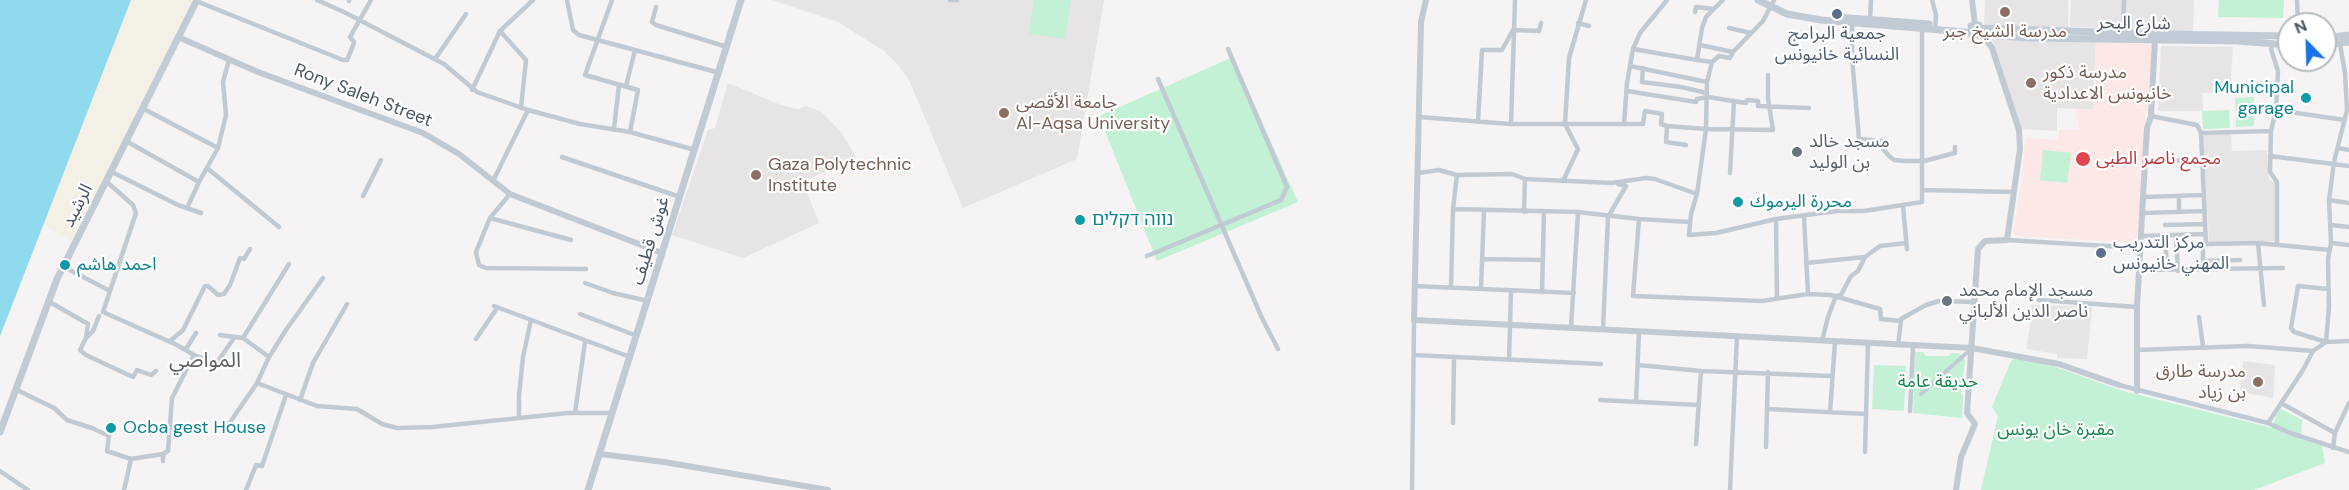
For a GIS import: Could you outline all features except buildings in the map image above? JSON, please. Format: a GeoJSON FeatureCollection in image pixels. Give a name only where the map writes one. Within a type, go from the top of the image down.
{"type":"FeatureCollection","features":[{"type":"Feature","properties":{"kind":"main road","name":"الرشيد"},"geometry":{"type":"LineString","coordinates":[[0,432],[48,301],[196,0]]}},
{"type":"Feature","properties":{"kind":"main road","name":"غوش قطيف"},"geometry":{"type":"LineString","coordinates":[[588,490],[741,0]]}},
{"type":"Feature","properties":{"kind":"main road","name":"شارع البحر"},"geometry":{"type":"LineString","coordinates":[[1759,1],[1808,14],[1976,31],[2004,36],[2237,41],[2277,44]]}},
{"type":"Feature","properties":{"kind":"main road","name":"شارع البحر"},"geometry":{"type":"LineString","coordinates":[[1773,4],[1794,16],[1852,23],[1870,21],[1922,28],[1935,27]]}},
{"type":"Feature","properties":{"kind":"main road","name":"شارع البحر"},"geometry":{"type":"LineString","coordinates":[[1976,31],[2277,35]]}},
{"type":"Feature","properties":{"kind":"main road"},"geometry":{"type":"LineString","coordinates":[[2272,44],[2273,35]]}},
{"type":"Feature","properties":{"kind":"main road"},"geometry":{"type":"LineString","coordinates":[[2339,40],[2349,35]]}},
{"type":"Feature","properties":{"kind":"main road"},"geometry":{"type":"LineString","coordinates":[[2339,40],[2349,42]]}},
{"type":"Feature","properties":{"kind":"street"},"geometry":{"type":"LineString","coordinates":[[196,0],[346,60],[354,42],[350,37],[371,0]]}},
{"type":"Feature","properties":{"kind":"street"},"geometry":{"type":"LineString","coordinates":[[317,0],[329,2],[444,64],[472,90],[521,108],[580,124],[630,132],[695,150]]}},
{"type":"Feature","properties":{"kind":"street"},"geometry":{"type":"LineString","coordinates":[[472,90],[500,31],[533,0]]}},
{"type":"Feature","properties":{"kind":"street"},"geometry":{"type":"LineString","coordinates":[[567,0],[574,33],[720,73]]}},
{"type":"Feature","properties":{"kind":"street"},"geometry":{"type":"LineString","coordinates":[[612,0],[585,75],[638,90],[630,132]]}},
{"type":"Feature","properties":{"kind":"street"},"geometry":{"type":"LineString","coordinates":[[950,0],[957,0]]}},
{"type":"Feature","properties":{"kind":"street"},"geometry":{"type":"LineString","coordinates":[[1412,490],[1414,286],[1421,22],[1426,0]]}},
{"type":"Feature","properties":{"kind":"street"},"geometry":{"type":"LineString","coordinates":[[1511,124],[1515,0]]}},
{"type":"Feature","properties":{"kind":"street"},"geometry":{"type":"LineString","coordinates":[[1563,181],[1578,149],[1565,124],[1569,58],[1586,0]]}},
{"type":"Feature","properties":{"kind":"street"},"geometry":{"type":"LineString","coordinates":[[1624,124],[1629,66],[1633,49],[1640,33],[1667,0]]}},
{"type":"Feature","properties":{"kind":"street"},"geometry":{"type":"LineString","coordinates":[[1697,60],[1704,20],[1723,0]]}},
{"type":"Feature","properties":{"kind":"street"},"geometry":{"type":"LineString","coordinates":[[1870,21],[1871,0]]}},
{"type":"Feature","properties":{"kind":"street"},"geometry":{"type":"LineString","coordinates":[[1932,0],[1936,15],[1935,27]]}},
{"type":"Feature","properties":{"kind":"street"},"geometry":{"type":"LineString","coordinates":[[1972,0],[1976,31],[1992,48],[2019,130],[2020,148],[2007,240]]}},
{"type":"Feature","properties":{"kind":"street"},"geometry":{"type":"LineString","coordinates":[[2123,33],[2124,0]]}},
{"type":"Feature","properties":{"kind":"street"},"geometry":{"type":"LineString","coordinates":[[1773,4],[1763,21],[1730,58],[1719,56],[1712,62],[1707,82],[1706,129],[1697,194],[1689,222],[1689,235],[1701,235],[1776,219],[1836,211],[1864,211],[1923,202],[1922,28]]}},
{"type":"Feature","properties":{"kind":"street"},"geometry":{"type":"LineString","coordinates":[[656,7],[652,21],[656,25],[727,47]]}},
{"type":"Feature","properties":{"kind":"street"},"geometry":{"type":"LineString","coordinates":[[1695,12],[1696,7],[1714,9]]}},
{"type":"Feature","properties":{"kind":"street"},"geometry":{"type":"LineString","coordinates":[[435,59],[466,14]]}},
{"type":"Feature","properties":{"kind":"street"},"geometry":{"type":"LineString","coordinates":[[1513,30],[1539,31],[1541,22]]}},
{"type":"Feature","properties":{"kind":"street"},"geometry":{"type":"LineString","coordinates":[[1578,23],[1589,26]]}},
{"type":"Feature","properties":{"kind":"street"},"geometry":{"type":"LineString","coordinates":[[1852,23],[1852,58],[1858,138],[1882,141],[1883,149],[1894,160],[1924,161],[1955,153],[1955,147]]}},
{"type":"Feature","properties":{"kind":"street"},"geometry":{"type":"LineString","coordinates":[[1729,28],[1751,33]]}},
{"type":"Feature","properties":{"kind":"street"},"geometry":{"type":"LineString","coordinates":[[1478,122],[1482,50],[1502,50],[1513,30]]}},
{"type":"Feature","properties":{"kind":"street"},"geometry":{"type":"LineString","coordinates":[[500,31],[526,60],[521,108]]}},
{"type":"Feature","properties":{"kind":"street"},"geometry":{"type":"LineString","coordinates":[[1992,48],[1994,43],[2004,36]]}},
{"type":"Feature","properties":{"kind":"street","name":"Rony Saleh Street"},"geometry":{"type":"LineString","coordinates":[[178,37],[228,60],[423,134],[459,154],[510,194],[662,253]]}},
{"type":"Feature","properties":{"kind":"street"},"geometry":{"type":"LineString","coordinates":[[2137,391],[2136,350],[2140,248],[2155,39]]}},
{"type":"Feature","properties":{"kind":"street"},"geometry":{"type":"LineString","coordinates":[[2326,342],[2331,243],[2330,200],[2334,162],[2345,120],[2345,73],[2339,40]]}},
{"type":"Feature","properties":{"kind":"street"},"geometry":{"type":"LineString","coordinates":[[2272,44],[2271,49],[2278,71],[2270,156],[2270,172],[2277,182],[2277,244]]}},
{"type":"Feature","properties":{"kind":"street"},"geometry":{"type":"LineString","coordinates":[[1700,45],[1733,52]]}},
{"type":"Feature","properties":{"kind":"street"},"geometry":{"type":"LineString","coordinates":[[1147,256],[1281,200],[1287,187],[1228,49]]}},
{"type":"Feature","properties":{"kind":"street"},"geometry":{"type":"LineString","coordinates":[[1633,49],[1712,62]]}},
{"type":"Feature","properties":{"kind":"street"},"geometry":{"type":"LineString","coordinates":[[626,86],[635,50]]}},
{"type":"Feature","properties":{"kind":"street"},"geometry":{"type":"LineString","coordinates":[[187,208],[218,148],[226,115],[223,82],[228,60]]}},
{"type":"Feature","properties":{"kind":"street"},"geometry":{"type":"LineString","coordinates":[[1629,66],[1707,82]]}},
{"type":"Feature","properties":{"kind":"street"},"geometry":{"type":"LineString","coordinates":[[1643,68],[1642,82],[1681,87],[1746,103],[1747,100],[1758,101],[1758,106],[1809,108]]}},
{"type":"Feature","properties":{"kind":"street"},"geometry":{"type":"LineString","coordinates":[[1419,117],[1511,124],[1643,124],[1645,111],[1662,114],[1661,124],[1667,126],[1773,130],[1768,75]]}},
{"type":"Feature","properties":{"kind":"street"},"geometry":{"type":"LineString","coordinates":[[1158,79],[1262,318],[1278,349]]}},
{"type":"Feature","properties":{"kind":"street"},"geometry":{"type":"LineString","coordinates":[[614,129],[619,85]]}},
{"type":"Feature","properties":{"kind":"street"},"geometry":{"type":"LineString","coordinates":[[1627,91],[1696,102],[1697,99],[1708,95]]}},
{"type":"Feature","properties":{"kind":"street"},"geometry":{"type":"LineString","coordinates":[[1730,173],[1734,101]]}},
{"type":"Feature","properties":{"kind":"street"},"geometry":{"type":"LineString","coordinates":[[142,108],[218,148]]}},
{"type":"Feature","properties":{"kind":"street"},"geometry":{"type":"LineString","coordinates":[[493,181],[528,110]]}},
{"type":"Feature","properties":{"kind":"street"},"geometry":{"type":"LineString","coordinates":[[2276,110],[2345,120]]}},
{"type":"Feature","properties":{"kind":"street"},"geometry":{"type":"LineString","coordinates":[[2151,116],[2197,125],[2201,133],[2206,244],[2203,247],[2203,270]]}},
{"type":"Feature","properties":{"kind":"street"},"geometry":{"type":"LineString","coordinates":[[1667,126],[1666,142],[1686,145]]}},
{"type":"Feature","properties":{"kind":"street"},"geometry":{"type":"LineString","coordinates":[[2342,130],[2349,132]]}},
{"type":"Feature","properties":{"kind":"street"},"geometry":{"type":"LineString","coordinates":[[2201,133],[2271,131]]}},
{"type":"Feature","properties":{"kind":"street"},"geometry":{"type":"LineString","coordinates":[[126,141],[199,182]]}},
{"type":"Feature","properties":{"kind":"street"},"geometry":{"type":"LineString","coordinates":[[2338,148],[2349,150]]}},
{"type":"Feature","properties":{"kind":"street"},"geometry":{"type":"LineString","coordinates":[[2270,156],[2334,162],[2349,166]]}},
{"type":"Feature","properties":{"kind":"street"},"geometry":{"type":"LineString","coordinates":[[562,158],[680,197]]}},
{"type":"Feature","properties":{"kind":"street"},"geometry":{"type":"LineString","coordinates":[[363,196],[381,160]]}},
{"type":"Feature","properties":{"kind":"street"},"geometry":{"type":"LineString","coordinates":[[2145,161],[2202,160]]}},
{"type":"Feature","properties":{"kind":"street"},"geometry":{"type":"LineString","coordinates":[[207,168],[279,227]]}},
{"type":"Feature","properties":{"kind":"street"},"geometry":{"type":"LineString","coordinates":[[1418,173],[1439,170],[1457,175],[1512,174],[1525,179],[1612,183],[1626,186],[1608,217],[1603,329]]}},
{"type":"Feature","properties":{"kind":"street"},"geometry":{"type":"LineString","coordinates":[[112,172],[201,213]]}},
{"type":"Feature","properties":{"kind":"street"},"geometry":{"type":"LineString","coordinates":[[1451,287],[1453,209],[1457,175]]}},
{"type":"Feature","properties":{"kind":"street"},"geometry":{"type":"LineString","coordinates":[[1612,183],[1646,178],[1655,179],[1697,194]]}},
{"type":"Feature","properties":{"kind":"street"},"geometry":{"type":"LineString","coordinates":[[1524,212],[1525,179]]}},
{"type":"Feature","properties":{"kind":"street"},"geometry":{"type":"LineString","coordinates":[[86,338],[93,331],[101,314],[136,213],[133,205],[107,182]]}},
{"type":"Feature","properties":{"kind":"street"},"geometry":{"type":"LineString","coordinates":[[1923,190],[2014,192]]}},
{"type":"Feature","properties":{"kind":"street"},"geometry":{"type":"LineString","coordinates":[[510,194],[490,218],[477,252],[477,262],[482,267],[586,269]]}},
{"type":"Feature","properties":{"kind":"street"},"geometry":{"type":"LineString","coordinates":[[2144,197],[2204,195]]}},
{"type":"Feature","properties":{"kind":"street"},"geometry":{"type":"LineString","coordinates":[[2179,196],[2179,211]]}},
{"type":"Feature","properties":{"kind":"street"},"geometry":{"type":"LineString","coordinates":[[2330,200],[2349,203]]}},
{"type":"Feature","properties":{"kind":"street"},"geometry":{"type":"LineString","coordinates":[[1903,206],[1908,249]]}},
{"type":"Feature","properties":{"kind":"street"},"geometry":{"type":"LineString","coordinates":[[1453,209],[1544,211],[1689,222]]}},
{"type":"Feature","properties":{"kind":"street"},"geometry":{"type":"LineString","coordinates":[[1481,289],[1484,210]]}},
{"type":"Feature","properties":{"kind":"street"},"geometry":{"type":"LineString","coordinates":[[1542,292],[1544,211]]}},
{"type":"Feature","properties":{"kind":"street"},"geometry":{"type":"LineString","coordinates":[[2143,213],[2205,211]]}},
{"type":"Feature","properties":{"kind":"street"},"geometry":{"type":"LineString","coordinates":[[1571,328],[1578,213]]}},
{"type":"Feature","properties":{"kind":"street"},"geometry":{"type":"LineString","coordinates":[[1804,217],[1808,294]]}},
{"type":"Feature","properties":{"kind":"street"},"geometry":{"type":"LineString","coordinates":[[490,218],[570,240]]}},
{"type":"Feature","properties":{"kind":"street"},"geometry":{"type":"LineString","coordinates":[[1639,219],[1633,296],[1762,301],[1808,294],[1836,296],[1880,309],[1881,319],[1901,321]]}},
{"type":"Feature","properties":{"kind":"street"},"geometry":{"type":"LineString","coordinates":[[1776,219],[1777,298]]}},
{"type":"Feature","properties":{"kind":"street"},"geometry":{"type":"LineString","coordinates":[[2165,225],[2205,224]]}},
{"type":"Feature","properties":{"kind":"street"},"geometry":{"type":"LineString","coordinates":[[2331,225],[2349,227]]}},
{"type":"Feature","properties":{"kind":"street"},"geometry":{"type":"LineString","coordinates":[[2142,236],[2205,234]]}},
{"type":"Feature","properties":{"kind":"street"},"geometry":{"type":"LineString","coordinates":[[2165,235],[2167,270]]}},
{"type":"Feature","properties":{"kind":"street"},"geometry":{"type":"LineString","coordinates":[[2176,235],[2178,270]]}},
{"type":"Feature","properties":{"kind":"street"},"geometry":{"type":"LineString","coordinates":[[1956,490],[1961,457],[1975,424],[1967,412],[1980,244],[1984,241],[2007,240],[2140,248]]}},
{"type":"Feature","properties":{"kind":"street"},"geometry":{"type":"LineString","coordinates":[[1836,296],[1841,295],[1851,276],[1858,272],[1865,257],[1880,246],[1906,243]]}},
{"type":"Feature","properties":{"kind":"street"},"geometry":{"type":"LineString","coordinates":[[2258,243],[2264,305]]}},
{"type":"Feature","properties":{"kind":"street"},"geometry":{"type":"LineString","coordinates":[[2206,244],[2258,243],[2330,250]]}},
{"type":"Feature","properties":{"kind":"street"},"geometry":{"type":"LineString","coordinates":[[2331,243],[2349,245]]}},
{"type":"Feature","properties":{"kind":"street"},"geometry":{"type":"LineString","coordinates":[[170,341],[183,330],[205,286],[218,295],[224,294],[230,285],[240,258],[244,259],[250,249]]}},
{"type":"Feature","properties":{"kind":"street"},"geometry":{"type":"LineString","coordinates":[[2166,252],[2177,251]]}},
{"type":"Feature","properties":{"kind":"street"},"geometry":{"type":"LineString","coordinates":[[1806,263],[1865,257]]}},
{"type":"Feature","properties":{"kind":"street"},"geometry":{"type":"LineString","coordinates":[[1482,259],[1543,260]]}},
{"type":"Feature","properties":{"kind":"street"},"geometry":{"type":"LineString","coordinates":[[2203,261],[2240,260]]}},
{"type":"Feature","properties":{"kind":"street"},"geometry":{"type":"LineString","coordinates":[[243,338],[289,264]]}},
{"type":"Feature","properties":{"kind":"street"},"geometry":{"type":"LineString","coordinates":[[64,267],[110,291]]}},
{"type":"Feature","properties":{"kind":"street"},"geometry":{"type":"LineString","coordinates":[[2140,270],[2283,268]]}},
{"type":"Feature","properties":{"kind":"street"},"geometry":{"type":"LineString","coordinates":[[224,431],[256,383],[269,357],[323,278]]}},
{"type":"Feature","properties":{"kind":"street"},"geometry":{"type":"LineString","coordinates":[[585,283],[648,302]]}},
{"type":"Feature","properties":{"kind":"street"},"geometry":{"type":"LineString","coordinates":[[1414,286],[1574,294]]}},
{"type":"Feature","properties":{"kind":"street"},"geometry":{"type":"LineString","coordinates":[[2328,289],[2298,286],[2291,328],[2294,332],[2326,342],[2349,340]]}},
{"type":"Feature","properties":{"kind":"street"},"geometry":{"type":"LineString","coordinates":[[1509,360],[1511,291]]}},
{"type":"Feature","properties":{"kind":"street"},"geometry":{"type":"LineString","coordinates":[[1822,341],[1836,296]]}},
{"type":"Feature","properties":{"kind":"street"},"geometry":{"type":"LineString","coordinates":[[2039,300],[2137,307]]}},
{"type":"Feature","properties":{"kind":"street"},"geometry":{"type":"LineString","coordinates":[[48,301],[88,324]]}},
{"type":"Feature","properties":{"kind":"street"},"geometry":{"type":"LineString","coordinates":[[1899,345],[1901,319],[1926,305],[1939,301],[1974,302]]}},
{"type":"Feature","properties":{"kind":"street"},"geometry":{"type":"LineString","coordinates":[[300,400],[313,363],[347,304]]}},
{"type":"Feature","properties":{"kind":"street"},"geometry":{"type":"LineString","coordinates":[[476,339],[496,307],[630,357]]}},
{"type":"Feature","properties":{"kind":"street"},"geometry":{"type":"LineString","coordinates":[[101,314],[170,341],[194,355],[215,363],[234,338]]}},
{"type":"Feature","properties":{"kind":"street"},"geometry":{"type":"LineString","coordinates":[[101,314],[88,324],[86,338],[80,350],[132,377],[137,369],[151,375],[156,371]]}},
{"type":"Feature","properties":{"kind":"street"},"geometry":{"type":"LineString","coordinates":[[580,314],[637,336]]}},
{"type":"Feature","properties":{"kind":"street"},"geometry":{"type":"LineString","coordinates":[[2199,317],[2203,346]]}},
{"type":"Feature","properties":{"kind":"street"},"geometry":{"type":"LineString","coordinates":[[519,418],[523,357],[531,320]]}},
{"type":"Feature","properties":{"kind":"street"},"geometry":{"type":"LineString","coordinates":[[1414,320],[1972,348],[2059,364],[2137,391],[2268,423],[2349,452]]}},
{"type":"Feature","properties":{"kind":"street"},"geometry":{"type":"LineString","coordinates":[[1636,402],[1639,331]]}},
{"type":"Feature","properties":{"kind":"street"},"geometry":{"type":"LineString","coordinates":[[186,349],[196,333]]}},
{"type":"Feature","properties":{"kind":"street"},"geometry":{"type":"LineString","coordinates":[[220,335],[243,338],[269,357]]}},
{"type":"Feature","properties":{"kind":"street"},"geometry":{"type":"LineString","coordinates":[[1730,490],[1737,336]]}},
{"type":"Feature","properties":{"kind":"street"},"geometry":{"type":"LineString","coordinates":[[575,413],[585,342]]}},
{"type":"Feature","properties":{"kind":"street"},"geometry":{"type":"LineString","coordinates":[[1830,412],[1835,342]]}},
{"type":"Feature","properties":{"kind":"street"},"geometry":{"type":"LineString","coordinates":[[2268,423],[2304,370],[2313,351],[2326,342]]}},
{"type":"Feature","properties":{"kind":"street"},"geometry":{"type":"LineString","coordinates":[[1865,452],[1868,343]]}},
{"type":"Feature","properties":{"kind":"street"},"geometry":{"type":"LineString","coordinates":[[1910,411],[1913,346]]}},
{"type":"Feature","properties":{"kind":"street"},"geometry":{"type":"LineString","coordinates":[[2136,350],[2248,346],[2313,351]]}},
{"type":"Feature","properties":{"kind":"street"},"geometry":{"type":"LineString","coordinates":[[1921,394],[1972,348]]}},
{"type":"Feature","properties":{"kind":"street"},"geometry":{"type":"LineString","coordinates":[[15,389],[54,408],[67,420],[108,436],[107,451],[131,459],[163,454],[168,451],[172,398],[194,355]]}},
{"type":"Feature","properties":{"kind":"street"},"geometry":{"type":"LineString","coordinates":[[1414,355],[1601,364]]}},
{"type":"Feature","properties":{"kind":"street"},"geometry":{"type":"LineString","coordinates":[[1453,423],[1454,357]]}},
{"type":"Feature","properties":{"kind":"street"},"geometry":{"type":"LineString","coordinates":[[1638,365],[1701,371],[1831,376]]}},
{"type":"Feature","properties":{"kind":"street"},"geometry":{"type":"LineString","coordinates":[[1696,444],[1701,371]]}},
{"type":"Feature","properties":{"kind":"street"},"geometry":{"type":"LineString","coordinates":[[1766,447],[1768,372]]}},
{"type":"Feature","properties":{"kind":"street"},"geometry":{"type":"LineString","coordinates":[[256,383],[316,406],[357,409],[382,423],[397,428],[432,427],[575,413],[611,413]]}},
{"type":"Feature","properties":{"kind":"street"},"geometry":{"type":"LineString","coordinates":[[246,490],[256,465],[262,466],[286,395]]}},
{"type":"Feature","properties":{"kind":"street"},"geometry":{"type":"LineString","coordinates":[[1600,400],[1698,405]]}},
{"type":"Feature","properties":{"kind":"street"},"geometry":{"type":"LineString","coordinates":[[2281,403],[2336,433]]}},
{"type":"Feature","properties":{"kind":"street"},"geometry":{"type":"LineString","coordinates":[[2333,448],[2336,433],[2349,403]]}},
{"type":"Feature","properties":{"kind":"street"},"geometry":{"type":"LineString","coordinates":[[1767,409],[1866,414]]}},
{"type":"Feature","properties":{"kind":"street"},"geometry":{"type":"LineString","coordinates":[[163,454],[163,461]]}},
{"type":"Feature","properties":{"kind":"street"},"geometry":{"type":"LineString","coordinates":[[600,454],[664,462],[828,490]]}},
{"type":"Feature","properties":{"kind":"street"},"geometry":{"type":"LineString","coordinates":[[124,490],[131,459]]}},
{"type":"Feature","properties":{"kind":"street"},"geometry":{"type":"LineString","coordinates":[[0,471],[28,490]]}},
{"type":"Feature","properties":{"kind":"shaded area","name":"جامعة الأقصى Al-Aqsa University"},"geometry":{"type":"Polygon","coordinates":[[[772,0],[1104,0],[1077,159],[963,208],[909,80],[898,65],[884,51],[838,22],[772,0]]]}},
{"type":"Feature","properties":{"kind":"shaded area"},"geometry":{"type":"Polygon","coordinates":[[[1985,0],[2068,0],[2068,28],[1986,27],[1984,23],[1985,0]]]}},
{"type":"Feature","properties":{"kind":"shaded area"},"geometry":{"type":"Polygon","coordinates":[[[2071,0],[2123,0],[2122,28],[2070,27],[2071,0]]]}},
{"type":"Feature","properties":{"kind":"shaded area"},"geometry":{"type":"Polygon","coordinates":[[[2126,0],[2194,0],[2193,35],[2124,32],[2126,0]]]}},
{"type":"Feature","properties":{"kind":"shaded area","name":"مدرسة ذكور خانيونس الاعدادية"},"geometry":{"type":"Polygon","coordinates":[[[1992,40],[2096,41],[2093,110],[2057,108],[2057,131],[2020,129],[1992,40]]]}},
{"type":"Feature","properties":{"kind":"shaded area","name":"مجمع ناصر الطبى"},"geometry":{"type":"Polygon","coordinates":[[[2096,41],[2157,45],[2154,111],[2145,111],[2139,243],[2016,236],[2013,233],[2022,179],[2025,138],[2058,140],[2059,130],[2079,130],[2076,109],[2093,109],[2096,41]]]}},
{"type":"Feature","properties":{"kind":"shaded area"},"geometry":{"type":"Polygon","coordinates":[[[2161,46],[2233,47],[2230,92],[2202,93],[2203,111],[2158,111],[2161,46]]]}},
{"type":"Feature","properties":{"kind":"shaded area","name":"Gaza Polytechnic Institute"},"geometry":{"type":"Polygon","coordinates":[[[728,83],[781,105],[798,109],[806,106],[822,112],[841,132],[856,157],[803,182],[819,223],[743,258],[672,235],[708,130],[715,128],[728,83]]]}},
{"type":"Feature","properties":{"kind":"shaded area"},"geometry":{"type":"Polygon","coordinates":[[[2231,133],[2232,151],[2267,150],[2269,180],[2275,182],[2276,241],[2209,242],[2203,134],[2231,133]]]}},
{"type":"Feature","properties":{"kind":"shaded area"},"geometry":{"type":"Polygon","coordinates":[[[2031,305],[2092,307],[2087,359],[2057,358],[2057,354],[2026,349],[2031,305]]]}},
{"type":"Feature","properties":{"kind":"shaded area","name":"مدرسة طارق بن زياد"},"geometry":{"type":"Polygon","coordinates":[[[2243,361],[2275,365],[2273,398],[2240,392],[2243,361]]]}},
{"type":"Feature","properties":{"kind":"green space"},"geometry":{"type":"Polygon","coordinates":[[[1034,0],[1071,0],[1065,39],[1029,34],[1034,0]]]}},
{"type":"Feature","properties":{"kind":"green space"},"geometry":{"type":"Polygon","coordinates":[[[2219,0],[2284,0],[2283,12],[2277,12],[2277,18],[2218,17],[2219,0]]]}},
{"type":"Feature","properties":{"kind":"green space"},"geometry":{"type":"Polygon","coordinates":[[[1233,57],[1298,202],[1157,261],[1099,116],[1233,57]]]}},
{"type":"Feature","properties":{"kind":"green space"},"geometry":{"type":"Polygon","coordinates":[[[2254,97],[2254,126],[2236,127],[2235,98],[2254,97]]]}},
{"type":"Feature","properties":{"kind":"green space"},"geometry":{"type":"Polygon","coordinates":[[[2229,110],[2230,128],[2203,129],[2202,111],[2229,110]]]}},
{"type":"Feature","properties":{"kind":"green space"},"geometry":{"type":"Polygon","coordinates":[[[2043,150],[2071,153],[2067,183],[2040,180],[2043,150]]]}},
{"type":"Feature","properties":{"kind":"green space","name":"حديقة عامة"},"geometry":{"type":"Polygon","coordinates":[[[1915,352],[1923,352],[1926,356],[1948,356],[1951,353],[1959,353],[1965,360],[1961,394],[1963,396],[1962,418],[1913,413],[1915,352]]]}},
{"type":"Feature","properties":{"kind":"green space","name":"مقبرة خان يونس"},"geometry":{"type":"Polygon","coordinates":[[[2014,359],[2044,363],[2123,391],[2272,428],[2279,408],[2302,420],[2301,439],[2322,446],[2325,463],[2254,490],[1981,490],[1998,416],[1992,407],[2011,361],[2014,359]]]}},
{"type":"Feature","properties":{"kind":"green space"},"geometry":{"type":"Polygon","coordinates":[[[1874,365],[1906,366],[1904,411],[1872,409],[1874,365]]]}},
{"type":"Feature","properties":{"kind":"sand"},"geometry":{"type":"Polygon","coordinates":[[[116,0],[193,0],[73,241],[28,217],[116,0]]]}},
{"type":"Feature","properties":{"kind":"water"},"geometry":{"type":"Polygon","coordinates":[[[0,0],[131,0],[0,336],[0,0]]]}},
{"type":"Feature","properties":{"kind":"place","name":"مدرسة الشيخ جبر"},"geometry":{"type":"Point","coordinates":[2005,12]}},
{"type":"Feature","properties":{"kind":"place","name":"جمعية البرامج النسائية خانيونس"},"geometry":{"type":"Point","coordinates":[1837,14]}},
{"type":"Feature","properties":{"kind":"place","name":"مدرسة ذكور خانيونس الاعدادية"},"geometry":{"type":"Point","coordinates":[2031,83]}},
{"type":"Feature","properties":{"kind":"place","name":"Municipal garage"},"geometry":{"type":"Point","coordinates":[2306,98]}},
{"type":"Feature","properties":{"kind":"place","name":"جامعة الأقصى Al-Aqsa University"},"geometry":{"type":"Point","coordinates":[1004,113]}},
{"type":"Feature","properties":{"kind":"place","name":"مسجد خالد بن الوليد"},"geometry":{"type":"Point","coordinates":[1797,152]}},
{"type":"Feature","properties":{"kind":"place","name":"مجمع ناصر الطبى"},"geometry":{"type":"Point","coordinates":[2083,159]}},
{"type":"Feature","properties":{"kind":"place","name":"Gaza Polytechnic Institute"},"geometry":{"type":"Point","coordinates":[756,175]}},
{"type":"Feature","properties":{"kind":"place","name":"محررة اليرموك"},"geometry":{"type":"Point","coordinates":[1738,202]}},
{"type":"Feature","properties":{"kind":"place","name":"נווה דקלים"},"geometry":{"type":"Point","coordinates":[1080,220]}},
{"type":"Feature","properties":{"kind":"place","name":"مركز التدريب المهني خانيونس"},"geometry":{"type":"Point","coordinates":[2101,253]}},
{"type":"Feature","properties":{"kind":"place","name":"احمد هاشم"},"geometry":{"type":"Point","coordinates":[65,265]}},
{"type":"Feature","properties":{"kind":"place","name":"مسجد الإمام محمد ناصر الدين الألباني"},"geometry":{"type":"Point","coordinates":[1947,301]}},
{"type":"Feature","properties":{"kind":"place","name":"مدرسة طارق بن زياد"},"geometry":{"type":"Point","coordinates":[2258,382]}},
{"type":"Feature","properties":{"kind":"place","name":"Ocba gest House"},"geometry":{"type":"Point","coordinates":[111,428]}},
{"type":"Feature","properties":{"kind":"district","name":"المواصي"},"geometry":{"type":"Point","coordinates":[205,361]}}]}
